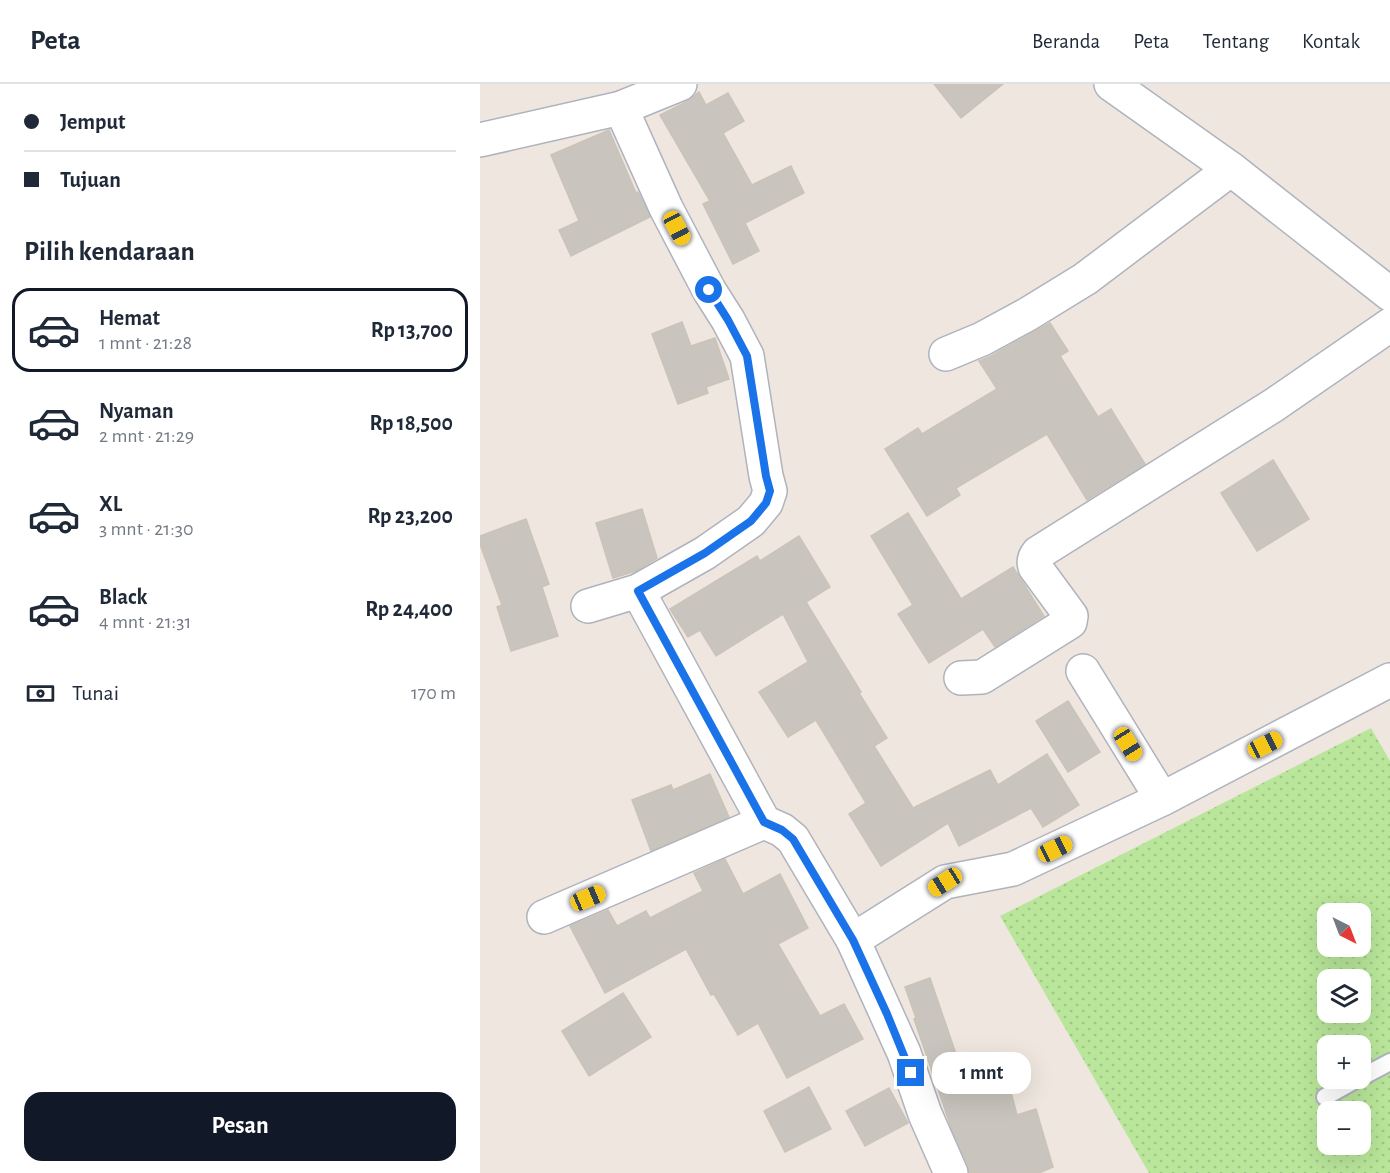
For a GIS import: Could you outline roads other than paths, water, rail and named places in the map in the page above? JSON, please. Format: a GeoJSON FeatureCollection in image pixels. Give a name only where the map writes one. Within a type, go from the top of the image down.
{"type":"FeatureCollection","features":[{"type":"Feature","properties":{"kind":"street"},"geometry":{"type":"LineString","coordinates":[[480,140],[621,108],[680,84]]}},
{"type":"Feature","properties":{"kind":"street"},"geometry":{"type":"LineString","coordinates":[[1111,84],[1231,169],[1390,294]]}},
{"type":"Feature","properties":{"kind":"street"},"geometry":{"type":"LineString","coordinates":[[588,606],[638,591],[705,553],[751,521],[766,503],[770,491],[747,356],[666,208],[621,108]]}},
{"type":"Feature","properties":{"kind":"street"},"geometry":{"type":"LineString","coordinates":[[946,354],[982,339],[1085,279],[1231,169]]}},
{"type":"Feature","properties":{"kind":"street"},"geometry":{"type":"LineString","coordinates":[[961,678],[982,677],[1070,622],[1071,616],[1035,567],[1035,557],[1038,553],[1274,405],[1390,325]]}},
{"type":"Feature","properties":{"kind":"street"},"geometry":{"type":"LineString","coordinates":[[638,591],[764,822],[782,830],[793,839],[853,940],[904,1053],[925,1114],[951,1173]]}},
{"type":"Feature","properties":{"kind":"street"},"geometry":{"type":"LineString","coordinates":[[1083,671],[1162,798]]}},
{"type":"Feature","properties":{"kind":"street"},"geometry":{"type":"LineString","coordinates":[[853,940],[945,882],[1012,869],[1162,798],[1390,680]]}},
{"type":"Feature","properties":{"kind":"street"},"geometry":{"type":"LineString","coordinates":[[544,917],[764,822]]}},
{"type":"Feature","properties":{"kind":"lane"},"geometry":{"type":"LineString","coordinates":[[1371,1072],[1390,1062]]}},
{"type":"Feature","properties":{"kind":"lane"},"geometry":{"type":"LineString","coordinates":[[1325,1096],[1339,1089]]}}]}
